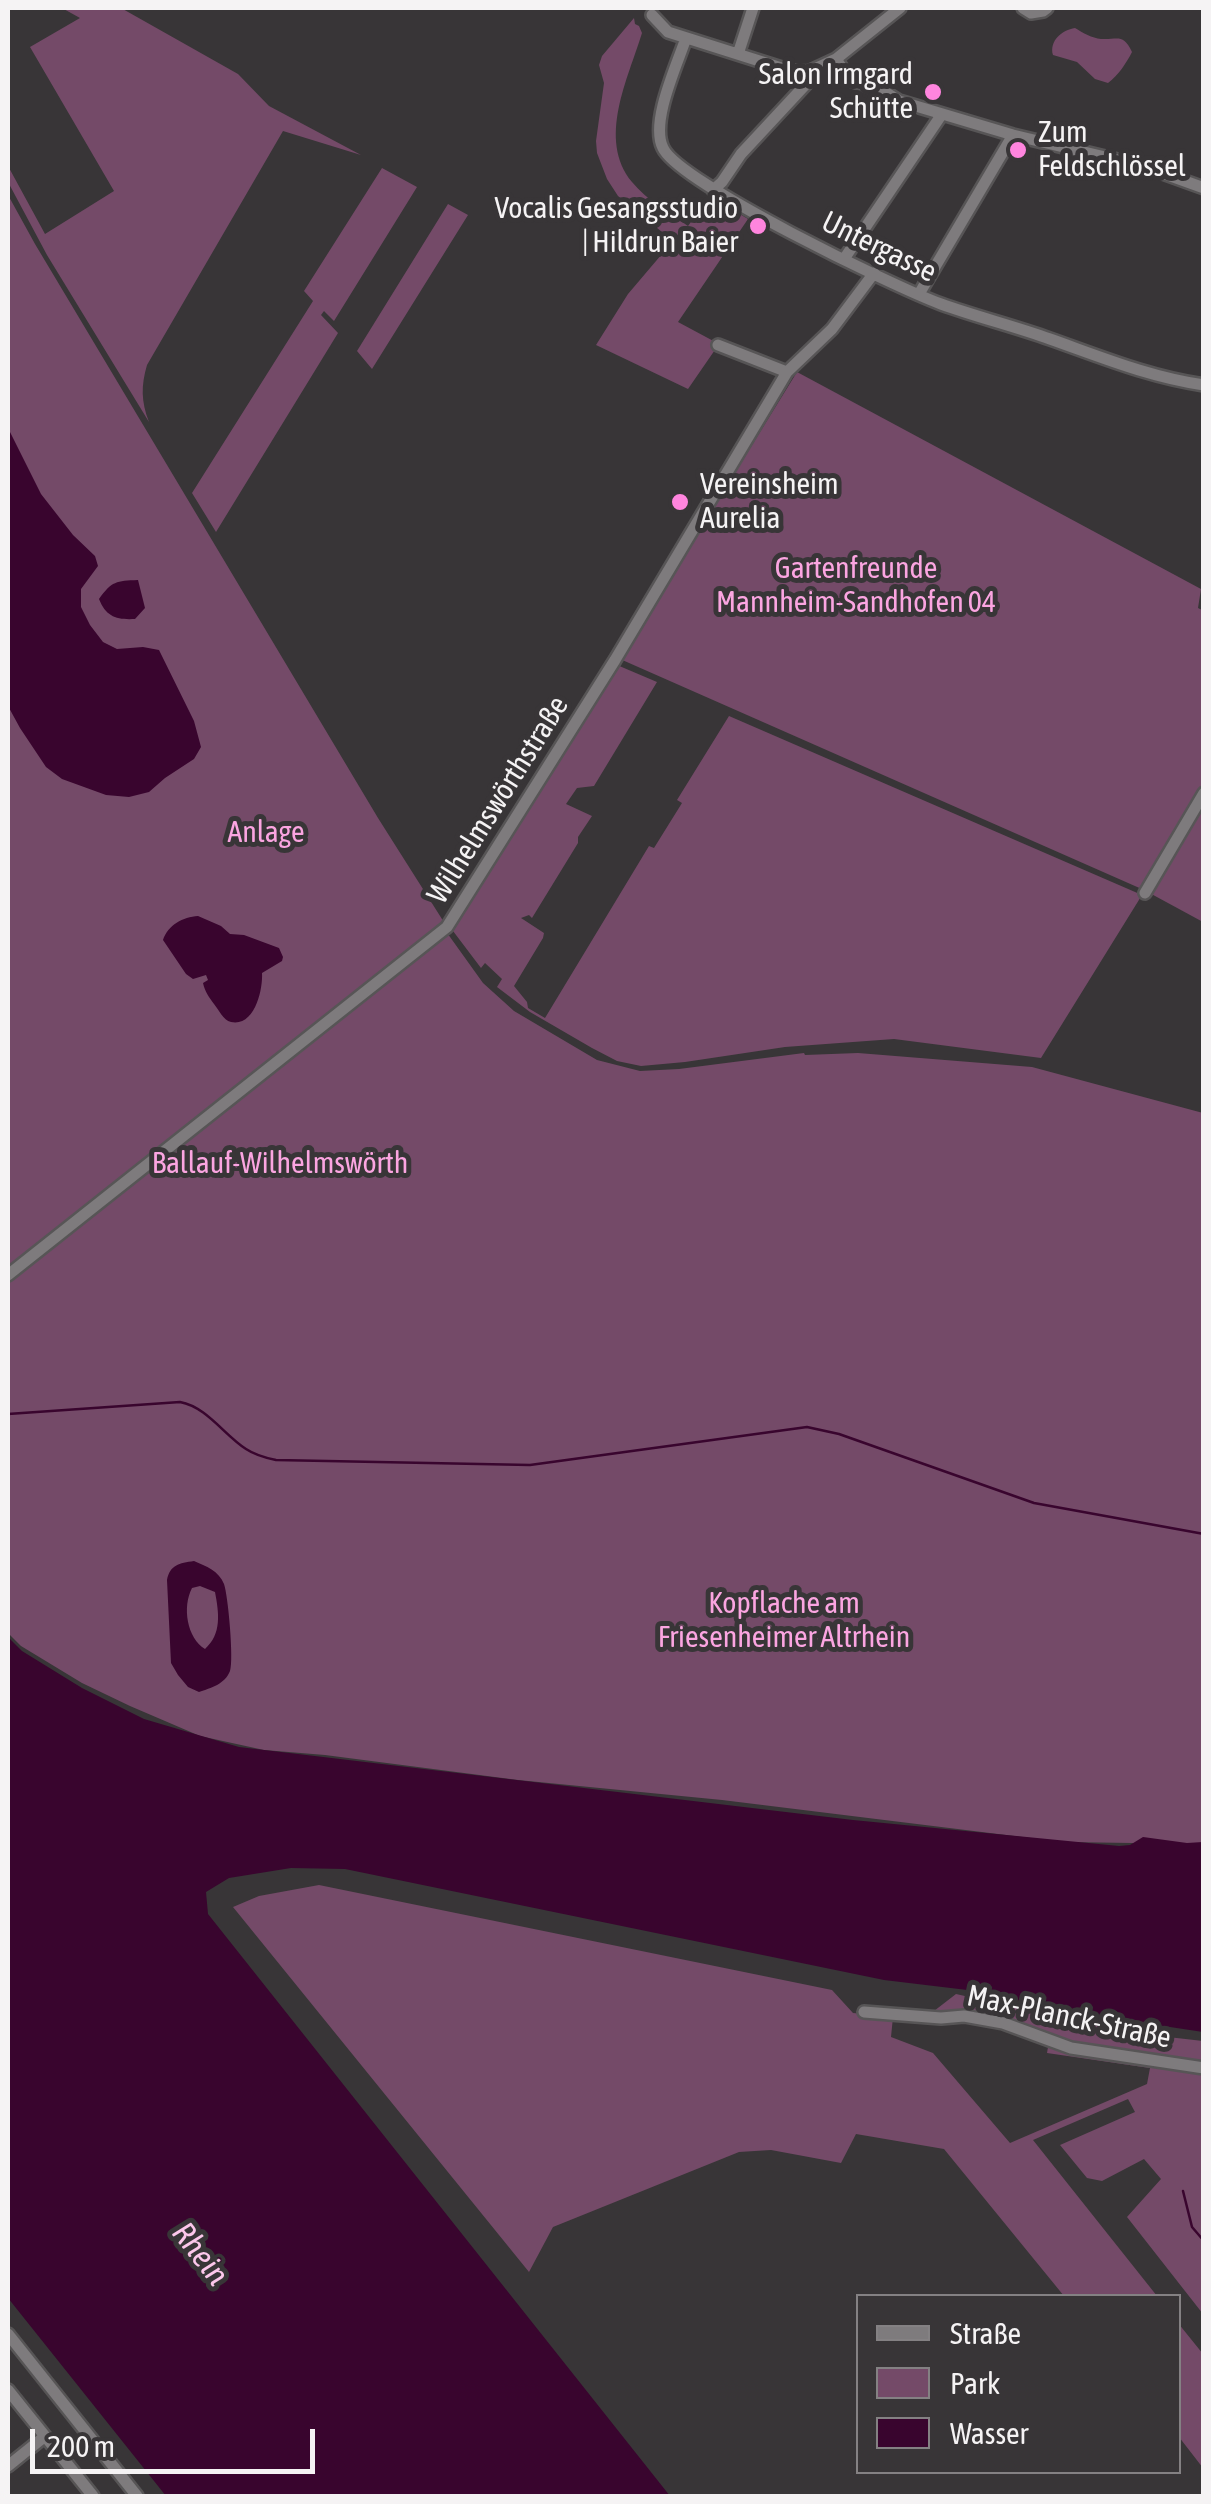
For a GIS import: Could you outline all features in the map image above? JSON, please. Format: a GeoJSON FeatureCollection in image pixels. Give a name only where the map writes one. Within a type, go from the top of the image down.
{"type":"FeatureCollection","features":[{"type":"Feature","properties":{"kind":"street"},"geometry":{"type":"LineString","coordinates":[[738,54],[753,8]]}},
{"type":"Feature","properties":{"kind":"street"},"geometry":{"type":"LineString","coordinates":[[652,16],[668,32],[791,71],[808,72],[836,59],[900,8]]}},
{"type":"Feature","properties":{"kind":"street"},"geometry":{"type":"LineString","coordinates":[[1023,8],[1031,12],[1047,8]]}},
{"type":"Feature","properties":{"kind":"street","name":"Untergasse"},"geometry":{"type":"LineString","coordinates":[[686,38],[659,121],[659,136],[670,160],[713,190],[940,304],[1132,369],[1204,385]]}},
{"type":"Feature","properties":{"kind":"street"},"geometry":{"type":"LineString","coordinates":[[836,59],[850,80],[899,101],[1013,135],[1143,166],[1204,188]]}},
{"type":"Feature","properties":{"kind":"street"},"geometry":{"type":"LineString","coordinates":[[713,190],[808,84],[808,72]]}},
{"type":"Feature","properties":{"kind":"street"},"geometry":{"type":"LineString","coordinates":[[844,258],[942,114]]}},
{"type":"Feature","properties":{"kind":"street"},"geometry":{"type":"LineString","coordinates":[[919,294],[1013,135]]}},
{"type":"Feature","properties":{"kind":"street","name":"Wilhelmswörthstraße"},"geometry":{"type":"LineString","coordinates":[[8,1275],[448,927],[615,660],[787,372],[832,329],[874,273]]}},
{"type":"Feature","properties":{"kind":"street"},"geometry":{"type":"LineString","coordinates":[[718,345],[787,372]]}},
{"type":"Feature","properties":{"kind":"street"},"geometry":{"type":"LineString","coordinates":[[1144,893],[1204,793]]}},
{"type":"Feature","properties":{"kind":"street","name":"Max-Planck-Straße"},"geometry":{"type":"LineString","coordinates":[[864,2012],[964,2016],[1003,2023],[1071,2048],[1204,2068]]}},
{"type":"Feature","properties":{"kind":"street"},"geometry":{"type":"LineString","coordinates":[[8,2334],[137,2496]]}},
{"type":"Feature","properties":{"kind":"street"},"geometry":{"type":"LineString","coordinates":[[8,2390],[92,2496]]}},
{"type":"Feature","properties":{"kind":"street"},"geometry":{"type":"LineString","coordinates":[[8,2466],[44,2437]]}},
{"type":"Feature","properties":{"kind":"green space"},"geometry":{"type":"Polygon","coordinates":[[[62,8],[121,8],[238,74],[269,106],[361,155],[283,131],[147,365],[143,394],[149,422],[47,255],[8,182],[8,166],[45,234],[114,191],[30,47],[80,18],[62,8]]]}},
{"type":"Feature","properties":{"kind":"green space"},"geometry":{"type":"Polygon","coordinates":[[[634,18],[642,33],[623,89],[616,128],[622,165],[644,195],[688,226],[710,196],[748,219],[678,322],[719,344],[688,389],[596,345],[628,294],[673,241],[618,196],[597,153],[604,83],[599,65],[634,18]]]}},
{"type":"Feature","properties":{"kind":"green space"},"geometry":{"type":"Polygon","coordinates":[[[1075,28],[1098,38],[1123,40],[1129,46],[1130,56],[1108,83],[1095,79],[1077,62],[1053,55],[1058,37],[1075,28]]]}},
{"type":"Feature","properties":{"kind":"green space"},"geometry":{"type":"Polygon","coordinates":[[[382,168],[417,187],[334,321],[324,311],[321,315],[338,333],[216,532],[192,493],[313,301],[304,291],[382,168]]]}},
{"type":"Feature","properties":{"kind":"green space","name":"Ballauf-Wilhelmswörth"},"geometry":{"type":"Polygon","coordinates":[[[8,195],[378,818],[447,927],[445,930],[483,983],[514,1011],[597,1060],[640,1071],[804,1053],[858,1053],[1032,1067],[1203,1113],[1203,1844],[1063,1842],[264,1750],[200,1736],[130,1706],[82,1683],[21,1646],[8,1633],[8,195]]]}},
{"type":"Feature","properties":{"kind":"green space"},"geometry":{"type":"Polygon","coordinates":[[[448,204],[468,215],[372,369],[357,351],[448,204]]]}},
{"type":"Feature","properties":{"kind":"green space","name":"Gartenfreunde Mannheim-Sandhofen 04"},"geometry":{"type":"Polygon","coordinates":[[[797,372],[1201,589],[1198,608],[1204,611],[1203,922],[1144,890],[620,659],[797,372]]]}},
{"type":"Feature","properties":{"kind":"green space"},"geometry":{"type":"Polygon","coordinates":[[[617,665],[657,682],[594,786],[577,788],[566,804],[592,816],[532,918],[521,918],[544,933],[514,986],[528,1008],[545,1018],[649,846],[654,848],[682,803],[677,800],[729,716],[1142,895],[1041,1058],[894,1039],[785,1047],[641,1066],[617,1061],[592,1048],[530,1012],[497,987],[502,979],[485,963],[481,968],[453,931],[617,665]]]}},
{"type":"Feature","properties":{"kind":"green space"},"geometry":{"type":"Polygon","coordinates":[[[319,1885],[832,1990],[853,2013],[893,2017],[891,2037],[933,2053],[1010,2143],[1147,2084],[1150,2068],[1047,2053],[1050,2035],[1003,2016],[934,2011],[956,1994],[1124,2032],[1203,2041],[1203,2314],[1127,2217],[1161,2179],[1144,2159],[1102,2181],[1087,2178],[1060,2145],[1135,2112],[1128,2099],[1033,2140],[1155,2294],[1062,2294],[944,2149],[856,2134],[841,2163],[771,2150],[739,2152],[553,2227],[529,2272],[233,1907],[259,1896],[319,1885]]]}},
{"type":"Feature","properties":{"kind":"green space"},"geometry":{"type":"Polygon","coordinates":[[[1181,2327],[1203,2354],[1203,2468],[1181,2440],[1181,2327]]]}},
{"type":"Feature","properties":{"kind":"water"},"geometry":{"type":"Polygon","coordinates":[[[8,428],[41,494],[95,556],[98,566],[81,589],[81,607],[90,625],[103,642],[117,649],[159,650],[194,721],[201,747],[194,759],[149,792],[129,797],[106,795],[62,779],[46,767],[8,706],[8,428]]]}},
{"type":"Feature","properties":{"kind":"water"},"geometry":{"type":"Polygon","coordinates":[[[138,580],[145,608],[135,619],[109,614],[99,599],[104,593],[115,583],[138,580]]]}},
{"type":"Feature","properties":{"kind":"water"},"geometry":{"type":"Polygon","coordinates":[[[198,916],[230,934],[279,948],[283,957],[262,973],[256,1005],[239,1022],[223,1017],[205,989],[206,975],[193,979],[186,974],[163,940],[177,923],[198,916]]]}},
{"type":"Feature","properties":{"kind":"water"},"geometry":{"type":"Polygon","coordinates":[[[194,1561],[222,1579],[231,1654],[228,1675],[199,1692],[188,1687],[171,1663],[167,1580],[173,1568],[194,1561]],[[200,1586],[192,1588],[187,1604],[190,1630],[205,1649],[217,1630],[215,1592],[200,1586]]]}},
{"type":"Feature","properties":{"kind":"water","name":"Rhein"},"geometry":{"type":"Polygon","coordinates":[[[8,1637],[22,1651],[82,1688],[144,1719],[239,1747],[853,1820],[1119,1846],[1143,1837],[1203,1842],[1203,2032],[1058,2010],[984,1992],[884,1980],[345,1869],[291,1868],[229,1878],[206,1892],[208,1914],[670,2496],[166,2496],[8,2298],[8,1637]]]}},
{"type":"Feature","properties":{"kind":"waterway"},"geometry":{"type":"LineString","coordinates":[[8,1414],[180,1402],[207,1415],[249,1451],[276,1460],[530,1465],[807,1427],[839,1434],[1034,1503],[1204,1534]]}},
{"type":"Feature","properties":{"kind":"waterway"},"geometry":{"type":"LineString","coordinates":[[1183,2191],[1192,2227],[1204,2241]]}},
{"type":"Feature","properties":{"kind":"place","name":"Salon Irmgard Schütte"},"geometry":{"type":"Point","coordinates":[933,92]}},
{"type":"Feature","properties":{"kind":"place","name":"Zum Feldschlössel"},"geometry":{"type":"Point","coordinates":[1018,150]}},
{"type":"Feature","properties":{"kind":"place","name":"Vocalis Gesangsstudio | Hildrun Baier"},"geometry":{"type":"Point","coordinates":[758,226]}},
{"type":"Feature","properties":{"kind":"place","name":"Vereinsheim Aurelia"},"geometry":{"type":"Point","coordinates":[680,502]}},
{"type":"Feature","properties":{"kind":"park label","name":"Anlage"},"geometry":{"type":"Point","coordinates":[266,833]}},
{"type":"Feature","properties":{"kind":"park label","name":"Kopflache am Friesenheimer Altrhein"},"geometry":{"type":"Point","coordinates":[784,1621]}}]}
